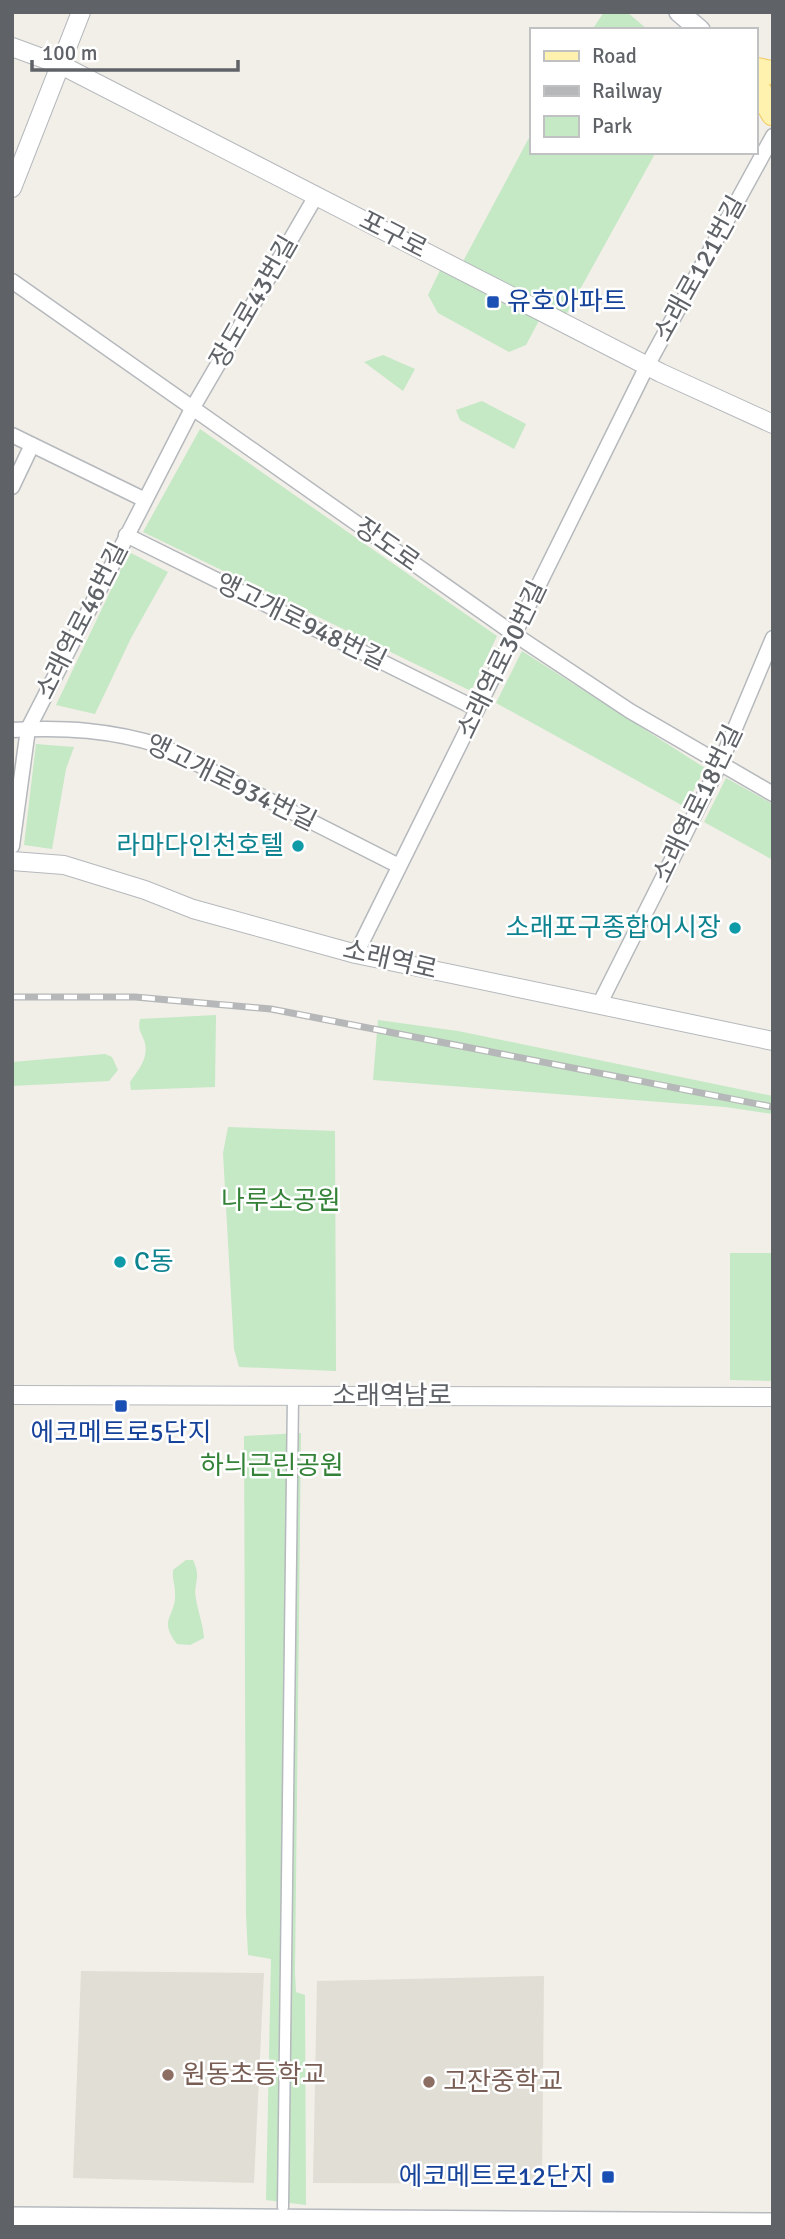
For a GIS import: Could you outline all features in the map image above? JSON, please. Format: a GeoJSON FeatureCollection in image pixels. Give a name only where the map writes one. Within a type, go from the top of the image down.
{"type":"FeatureCollection","features":[{"type":"Feature","properties":{"kind":"main road"},"geometry":{"type":"LineString","coordinates":[[679,12],[698,28]]}},
{"type":"Feature","properties":{"kind":"main road"},"geometry":{"type":"LineString","coordinates":[[757,73],[773,86]]}},
{"type":"Feature","properties":{"kind":"main road"},"geometry":{"type":"LineString","coordinates":[[757,86],[773,114]]}},
{"type":"Feature","properties":{"kind":"main road"},"geometry":{"type":"LineString","coordinates":[[12,2217],[311,2224],[773,2223]]}},
{"type":"Feature","properties":{"kind":"street"},"geometry":{"type":"LineString","coordinates":[[12,188],[81,12]]}},
{"type":"Feature","properties":{"kind":"street","name":"포구로"},"geometry":{"type":"LineString","coordinates":[[12,47],[61,65],[647,366],[773,424]]}},
{"type":"Feature","properties":{"kind":"street","name":"소래로121번길"},"geometry":{"type":"LineString","coordinates":[[647,366],[773,136]]}},
{"type":"Feature","properties":{"kind":"street","name":"장도로43번길"},"geometry":{"type":"LineString","coordinates":[[192,409],[316,196]]}},
{"type":"Feature","properties":{"kind":"street","name":"장도로"},"geometry":{"type":"LineString","coordinates":[[12,281],[514,634],[630,711],[773,794]]}},
{"type":"Feature","properties":{"kind":"street","name":"소래역로30번길"},"geometry":{"type":"LineString","coordinates":[[356,954],[647,366]]}},
{"type":"Feature","properties":{"kind":"street","name":"소래역로46번길"},"geometry":{"type":"LineString","coordinates":[[12,846],[27,729],[143,499],[192,409]]}},
{"type":"Feature","properties":{"kind":"street"},"geometry":{"type":"LineString","coordinates":[[12,435],[143,499]]}},
{"type":"Feature","properties":{"kind":"street"},"geometry":{"type":"LineString","coordinates":[[12,487],[32,445]]}},
{"type":"Feature","properties":{"kind":"street","name":"앵고개로948번길"},"geometry":{"type":"LineString","coordinates":[[126,535],[477,709]]}},
{"type":"Feature","properties":{"kind":"street","name":"소래역로18번길"},"geometry":{"type":"LineString","coordinates":[[599,1005],[720,764],[773,638]]}},
{"type":"Feature","properties":{"kind":"street","name":"앵고개로934번길"},"geometry":{"type":"LineString","coordinates":[[12,730],[84,728],[121,733],[162,746],[399,866]]}},
{"type":"Feature","properties":{"kind":"street","name":"소래역로"},"geometry":{"type":"LineString","coordinates":[[12,862],[64,865],[145,890],[193,909],[356,954],[773,1041]]}},
{"type":"Feature","properties":{"kind":"street","name":"소래역남로"},"geometry":{"type":"LineString","coordinates":[[12,1395],[773,1397]]}},
{"type":"Feature","properties":{"kind":"street"},"geometry":{"type":"LineString","coordinates":[[282,2207],[293,1396]]}},
{"type":"Feature","properties":{"kind":"shaded area","name":"원동초등학교"},"geometry":{"type":"Polygon","coordinates":[[[81,1971],[264,1973],[254,2183],[73,2178],[81,1971]]]}},
{"type":"Feature","properties":{"kind":"shaded area","name":"고잔중학교"},"geometry":{"type":"Polygon","coordinates":[[[544,1976],[542,2184],[313,2183],[317,1981],[544,1976]]]}},
{"type":"Feature","properties":{"kind":"green space"},"geometry":{"type":"Polygon","coordinates":[[[604,12],[627,12],[646,28],[593,28],[604,12]]]}},
{"type":"Feature","properties":{"kind":"green space"},"geometry":{"type":"Polygon","coordinates":[[[530,136],[530,154],[655,154],[562,322],[543,313],[526,345],[509,352],[438,313],[428,295],[444,262],[459,269],[530,136]]]}},
{"type":"Feature","properties":{"kind":"green space"},"geometry":{"type":"Polygon","coordinates":[[[383,355],[415,369],[403,391],[364,362],[383,355]]]}},
{"type":"Feature","properties":{"kind":"green space"},"geometry":{"type":"Polygon","coordinates":[[[482,401],[526,424],[514,449],[460,420],[456,410],[482,401]]]}},
{"type":"Feature","properties":{"kind":"green space"},"geometry":{"type":"Polygon","coordinates":[[[200,429],[497,636],[471,691],[143,532],[200,429]]]}},
{"type":"Feature","properties":{"kind":"green space"},"geometry":{"type":"Polygon","coordinates":[[[129,552],[168,572],[131,638],[95,714],[56,705],[129,552]]]}},
{"type":"Feature","properties":{"kind":"green space"},"geometry":{"type":"Polygon","coordinates":[[[522,651],[705,768],[685,807],[496,703],[522,651]]]}},
{"type":"Feature","properties":{"kind":"green space"},"geometry":{"type":"Polygon","coordinates":[[[36,744],[74,747],[66,769],[52,849],[24,845],[36,744]]]}},
{"type":"Feature","properties":{"kind":"green space"},"geometry":{"type":"Polygon","coordinates":[[[726,778],[773,804],[773,860],[704,822],[726,778]]]}},
{"type":"Feature","properties":{"kind":"green space"},"geometry":{"type":"Polygon","coordinates":[[[216,1015],[215,1087],[131,1090],[130,1082],[143,1063],[146,1052],[139,1028],[140,1019],[216,1015]]]}},
{"type":"Feature","properties":{"kind":"green space"},"geometry":{"type":"Polygon","coordinates":[[[378,1020],[458,1031],[773,1096],[773,1114],[725,1107],[373,1080],[378,1020]]]}},
{"type":"Feature","properties":{"kind":"green space"},"geometry":{"type":"Polygon","coordinates":[[[105,1054],[112,1057],[118,1070],[109,1081],[12,1086],[12,1062],[105,1054]]]}},
{"type":"Feature","properties":{"kind":"green space","name":"나루소공원"},"geometry":{"type":"Polygon","coordinates":[[[228,1127],[335,1131],[336,1371],[239,1367],[234,1349],[223,1153],[228,1127]]]}},
{"type":"Feature","properties":{"kind":"green space"},"geometry":{"type":"Polygon","coordinates":[[[730,1253],[773,1253],[773,1381],[730,1380],[730,1253]]]}},
{"type":"Feature","properties":{"kind":"green space","name":"하늬근린공원"},"geometry":{"type":"Polygon","coordinates":[[[301,1433],[295,1973],[296,1992],[305,1995],[306,2205],[266,2200],[271,1959],[248,1955],[246,1915],[244,1436],[301,1433]]]}},
{"type":"Feature","properties":{"kind":"green space"},"geometry":{"type":"Polygon","coordinates":[[[186,1560],[193,1560],[197,1572],[195,1593],[204,1638],[190,1645],[177,1644],[168,1623],[175,1600],[173,1570],[186,1560]]]}},
{"type":"Feature","properties":{"kind":"railway"},"geometry":{"type":"LineString","coordinates":[[12,997],[135,997],[271,1009],[773,1107]]}},
{"type":"Feature","properties":{"kind":"place","name":"유호아파트"},"geometry":{"type":"Point","coordinates":[493,302]}},
{"type":"Feature","properties":{"kind":"place","name":"라마다인천호텔"},"geometry":{"type":"Point","coordinates":[298,846]}},
{"type":"Feature","properties":{"kind":"place","name":"소래포구종합어시장"},"geometry":{"type":"Point","coordinates":[735,928]}},
{"type":"Feature","properties":{"kind":"place","name":"C동"},"geometry":{"type":"Point","coordinates":[120,1262]}},
{"type":"Feature","properties":{"kind":"place","name":"에코메트로5단지"},"geometry":{"type":"Point","coordinates":[121,1406]}},
{"type":"Feature","properties":{"kind":"place","name":"원동초등학교"},"geometry":{"type":"Point","coordinates":[168,2075]}},
{"type":"Feature","properties":{"kind":"place","name":"고잔중학교"},"geometry":{"type":"Point","coordinates":[429,2082]}},
{"type":"Feature","properties":{"kind":"place","name":"에코메트로12단지"},"geometry":{"type":"Point","coordinates":[608,2177]}}]}
